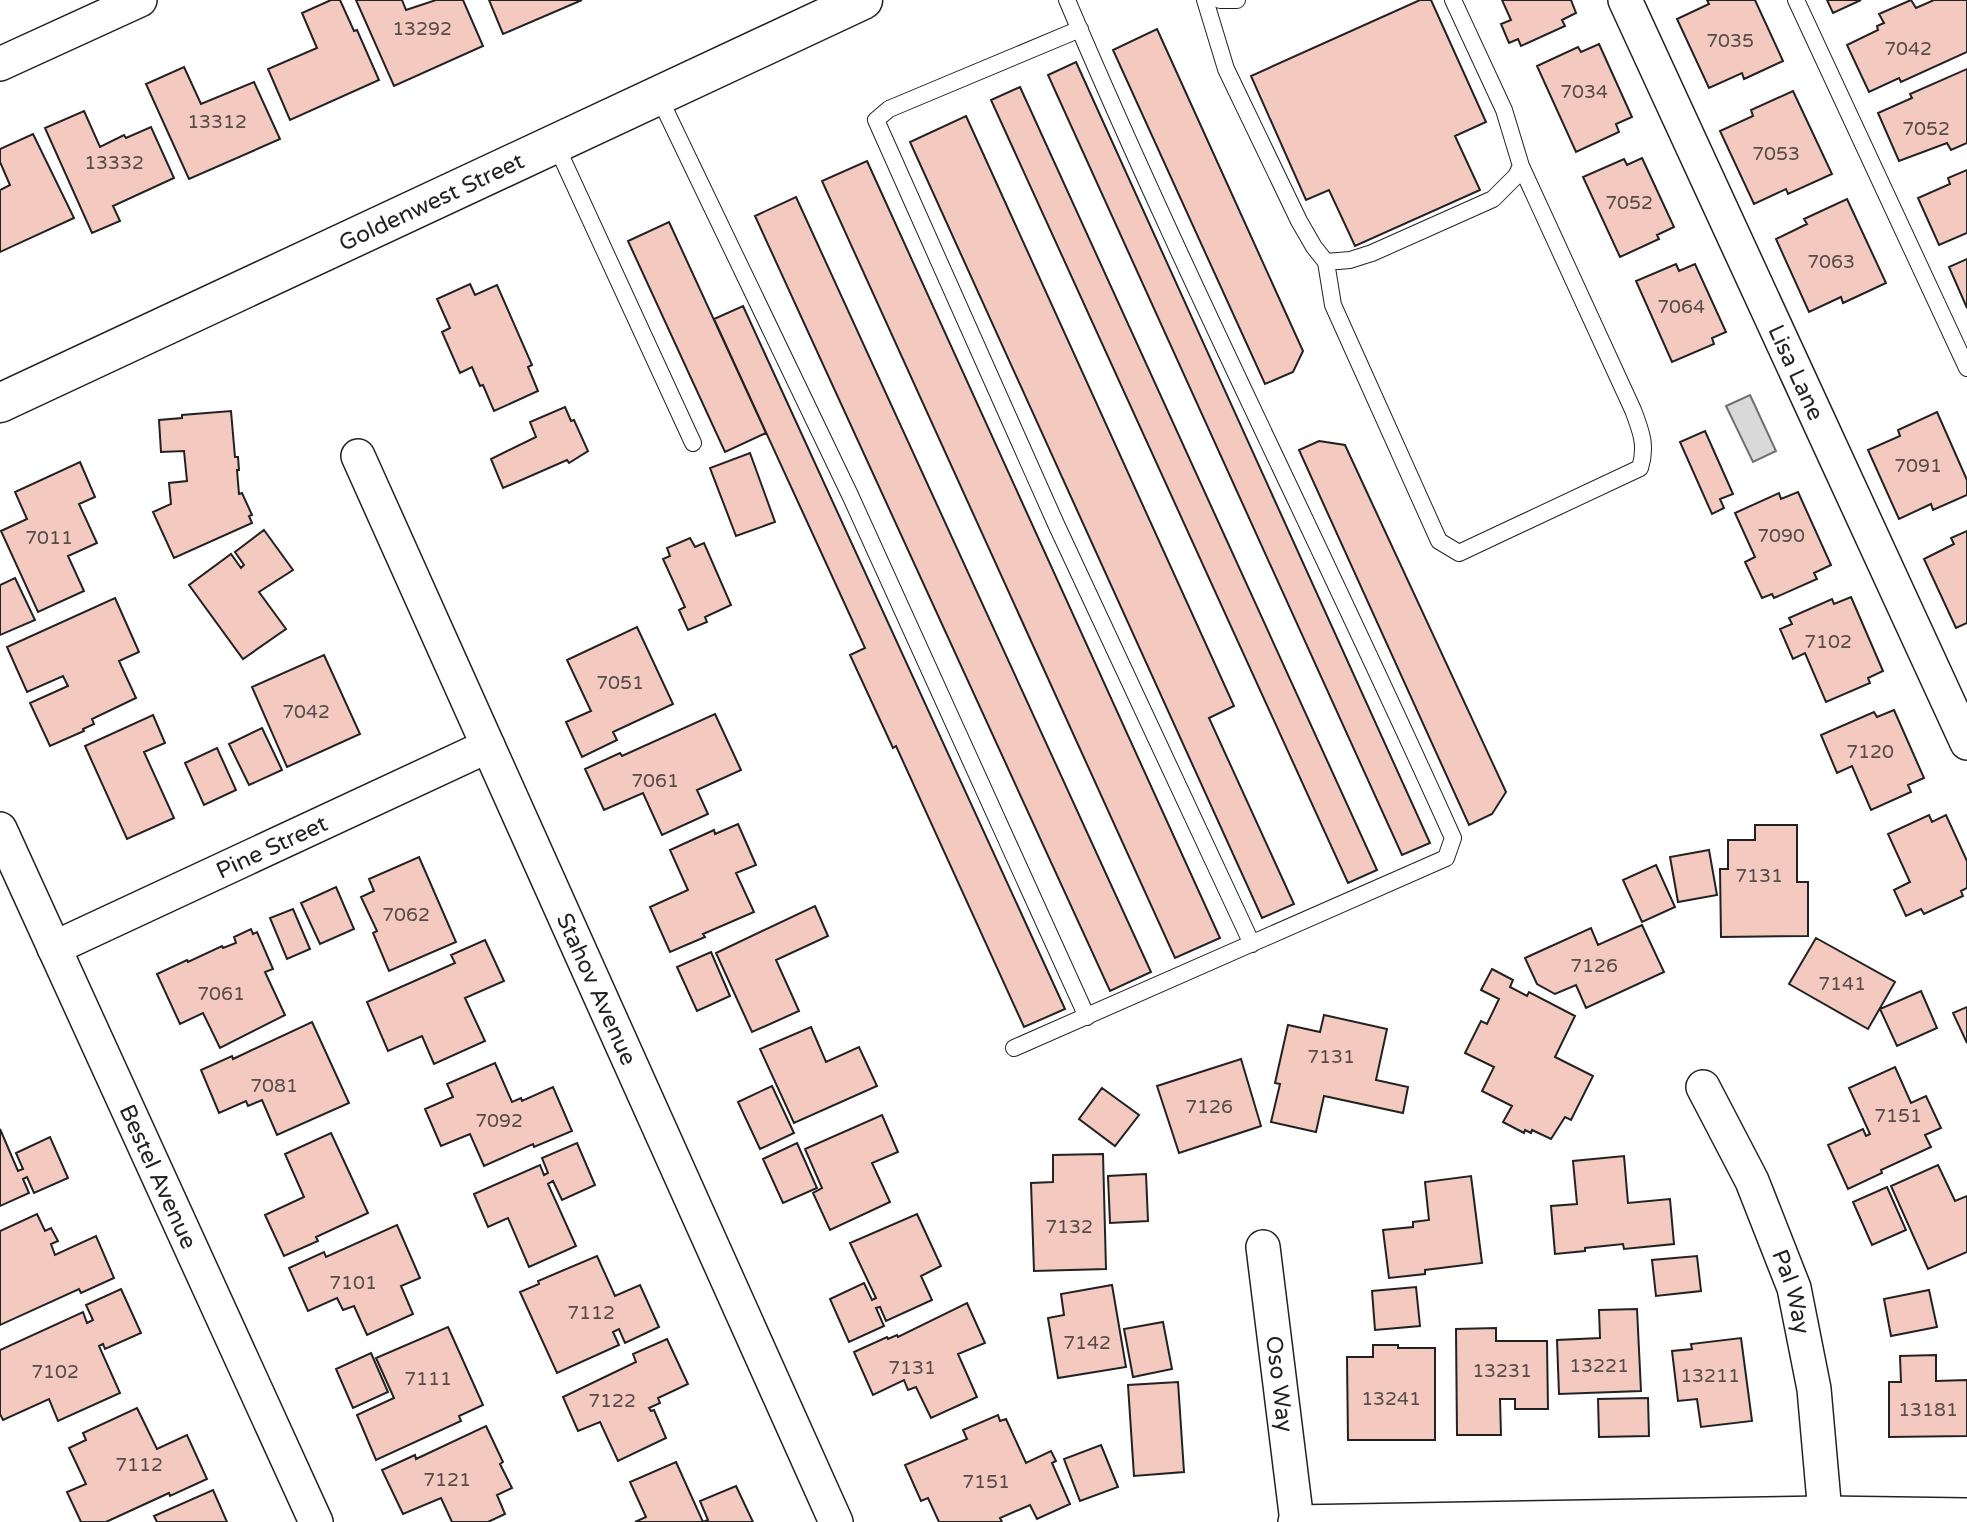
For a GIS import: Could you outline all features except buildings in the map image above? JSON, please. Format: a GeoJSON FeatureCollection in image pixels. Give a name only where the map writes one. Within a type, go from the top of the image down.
{"type":"FeatureCollection","features":[{"type":"Feature","properties":{"kind":"main road","name":"Goldenwest Street"},"geometry":{"type":"LineString","coordinates":[[0,403],[863,0]]}},
{"type":"Feature","properties":{"kind":"street"},"geometry":{"type":"LineString","coordinates":[[0,64],[141,0]]}},
{"type":"Feature","properties":{"kind":"street","name":"Lisa Lane"},"geometry":{"type":"LineString","coordinates":[[1625,0],[1967,743]]}},
{"type":"Feature","properties":{"kind":"street","name":"Stahov Avenue"},"geometry":{"type":"LineString","coordinates":[[358,456],[836,1522]]}},
{"type":"Feature","properties":{"kind":"street","name":"Pine Street"},"geometry":{"type":"LineString","coordinates":[[54,948],[488,746]]}},
{"type":"Feature","properties":{"kind":"street","name":"Bestel Avenue"},"geometry":{"type":"LineString","coordinates":[[0,829],[316,1522]]}},
{"type":"Feature","properties":{"kind":"street","name":"Pal Way"},"geometry":{"type":"LineString","coordinates":[[1703,1087],[1752,1181],[1794,1288],[1814,1389],[1825,1513]]}},
{"type":"Feature","properties":{"kind":"street","name":"Oso Way"},"geometry":{"type":"LineString","coordinates":[[1263,1247],[1296,1522]]}},
{"type":"Feature","properties":{"kind":"street"},"geometry":{"type":"LineString","coordinates":[[1296,1522],[1825,1513],[1967,1515]]}},
{"type":"Feature","properties":{"kind":"lane"},"geometry":{"type":"LineString","coordinates":[[1014,1048],[1446,858],[1452,838],[1361,637],[1144,178],[1067,0]]}},
{"type":"Feature","properties":{"kind":"lane"},"geometry":{"type":"LineString","coordinates":[[1205,0],[1226,69],[1299,221],[1326,262],[1333,305],[1439,541],[1459,553],[1640,468],[1644,436],[1521,166],[1504,110],[1453,0]]}},
{"type":"Feature","properties":{"kind":"lane"},"geometry":{"type":"LineString","coordinates":[[1220,0],[1237,0]]}},
{"type":"Feature","properties":{"kind":"lane"},"geometry":{"type":"LineString","coordinates":[[1796,0],[1967,368]]}},
{"type":"Feature","properties":{"kind":"lane"},"geometry":{"type":"LineString","coordinates":[[1080,30],[889,109],[876,120],[1056,524],[1252,944]]}},
{"type":"Feature","properties":{"kind":"lane"},"geometry":{"type":"LineString","coordinates":[[658,95],[850,495],[1087,1017]]}},
{"type":"Feature","properties":{"kind":"lane"},"geometry":{"type":"LineString","coordinates":[[555,143],[693,443]]}},
{"type":"Feature","properties":{"kind":"lane"},"geometry":{"type":"LineString","coordinates":[[1326,262],[1350,260],[1372,253],[1493,199],[1516,176],[1521,166]]}},
{"type":"Feature","properties":{"kind":"shaded area"},"geometry":{"type":"Polygon","coordinates":[[[1750,395],[1776,451],[1753,462],[1726,406],[1750,395]]]}}]}
